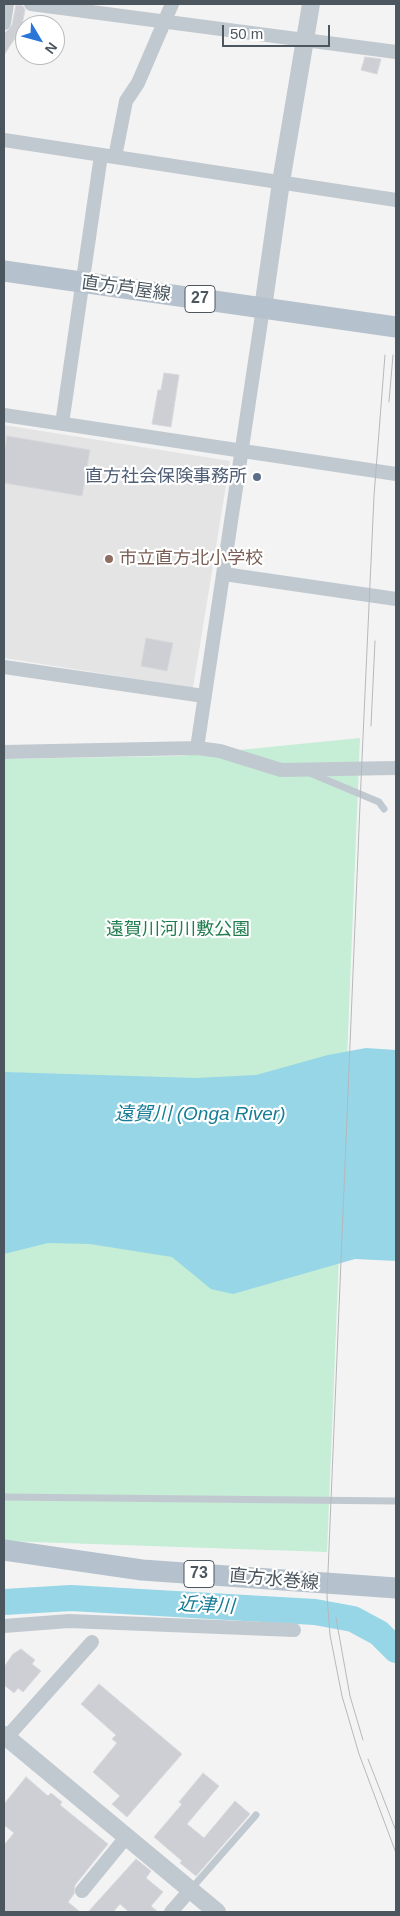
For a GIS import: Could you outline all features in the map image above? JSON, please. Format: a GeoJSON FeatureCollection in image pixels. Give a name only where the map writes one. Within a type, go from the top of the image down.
{"type":"FeatureCollection","features":[{"type":"Feature","properties":{"kind":"main road","name":"直方芦屋線"},"geometry":{"type":"LineString","coordinates":[[4,271],[396,328]]}},
{"type":"Feature","properties":{"kind":"main road","name":"直方水巻線"},"geometry":{"type":"LineString","coordinates":[[4,1550],[142,1570],[396,1588]]}},
{"type":"Feature","properties":{"kind":"street"},"geometry":{"type":"LineString","coordinates":[[4,22],[7,4]]}},
{"type":"Feature","properties":{"kind":"street"},"geometry":{"type":"LineString","coordinates":[[31,4],[396,52]]}},
{"type":"Feature","properties":{"kind":"street"},"geometry":{"type":"LineString","coordinates":[[115,157],[126,101],[138,83],[172,4]]}},
{"type":"Feature","properties":{"kind":"street"},"geometry":{"type":"LineString","coordinates":[[197,748],[243,452],[281,182],[303,41],[311,4]]}},
{"type":"Feature","properties":{"kind":"street"},"geometry":{"type":"LineString","coordinates":[[4,140],[396,200]]}},
{"type":"Feature","properties":{"kind":"street"},"geometry":{"type":"LineString","coordinates":[[62,424],[101,154]]}},
{"type":"Feature","properties":{"kind":"street"},"geometry":{"type":"LineString","coordinates":[[4,415],[396,474]]}},
{"type":"Feature","properties":{"kind":"street"},"geometry":{"type":"LineString","coordinates":[[224,574],[396,598]]}},
{"type":"Feature","properties":{"kind":"street"},"geometry":{"type":"LineString","coordinates":[[4,667],[204,696]]}},
{"type":"Feature","properties":{"kind":"street"},"geometry":{"type":"LineString","coordinates":[[4,752],[197,748],[220,751],[282,770],[396,768]]}},
{"type":"Feature","properties":{"kind":"street"},"geometry":{"type":"LineString","coordinates":[[4,1626],[69,1621],[294,1630]]}},
{"type":"Feature","properties":{"kind":"street"},"geometry":{"type":"LineString","coordinates":[[92,1642],[5,1736],[217,1912]]}},
{"type":"Feature","properties":{"kind":"street"},"geometry":{"type":"LineString","coordinates":[[82,1891],[127,1836]]}},
{"type":"Feature","properties":{"kind":"street"},"geometry":{"type":"LineString","coordinates":[[171,1912],[191,1890]]}},
{"type":"Feature","properties":{"kind":"lane"},"geometry":{"type":"LineString","coordinates":[[302,770],[379,802],[384,809]]}},
{"type":"Feature","properties":{"kind":"lane"},"geometry":{"type":"LineString","coordinates":[[4,1497],[396,1501]]}},
{"type":"Feature","properties":{"kind":"lane"},"geometry":{"type":"LineString","coordinates":[[191,1890],[256,1815]]}},
{"type":"Feature","properties":{"kind":"shaded area","name":"市立直方北小学校"},"geometry":{"type":"Polygon","coordinates":[[[4,425],[230,461],[193,688],[4,658],[4,425]]]}},
{"type":"Feature","properties":{"kind":"green space","name":"遠賀川河川敷公園"},"geometry":{"type":"Polygon","coordinates":[[[360,738],[327,1552],[4,1541],[4,759],[179,756],[360,738]]]}},
{"type":"Feature","properties":{"kind":"water","name":"遠賀川 (Onga River)"},"geometry":{"type":"Polygon","coordinates":[[[366,1048],[396,1050],[396,1261],[355,1259],[233,1294],[211,1289],[172,1257],[90,1244],[48,1243],[4,1254],[4,1072],[196,1078],[256,1075],[328,1055],[366,1048]]]}},
{"type":"Feature","properties":{"kind":"building"},"geometry":{"type":"Polygon","coordinates":[[[16,5],[23,6],[25,10],[24,15],[15,15],[15,38],[4,55],[4,34],[12,25],[16,5]]]}},
{"type":"Feature","properties":{"kind":"building"},"geometry":{"type":"Polygon","coordinates":[[[365,57],[381,59],[377,74],[361,70],[365,57]]]}},
{"type":"Feature","properties":{"kind":"building"},"geometry":{"type":"Polygon","coordinates":[[[164,373],[179,375],[171,427],[152,424],[158,390],[161,390],[164,373]]]}},
{"type":"Feature","properties":{"kind":"building"},"geometry":{"type":"Polygon","coordinates":[[[7,436],[90,450],[82,496],[4,483],[4,455],[7,436]]]}},
{"type":"Feature","properties":{"kind":"building"},"geometry":{"type":"Polygon","coordinates":[[[146,638],[173,643],[167,671],[141,666],[146,638]]]}},
{"type":"Feature","properties":{"kind":"building"},"geometry":{"type":"Polygon","coordinates":[[[21,1649],[35,1660],[32,1664],[41,1671],[23,1692],[18,1688],[14,1693],[4,1685],[4,1667],[13,1654],[21,1649]]]}},
{"type":"Feature","properties":{"kind":"building"},"geometry":{"type":"Polygon","coordinates":[[[99,1684],[182,1754],[127,1817],[112,1804],[120,1796],[93,1772],[117,1743],[112,1739],[116,1735],[81,1704],[99,1684]]]}},
{"type":"Feature","properties":{"kind":"building"},"geometry":{"type":"Polygon","coordinates":[[[203,1773],[219,1786],[187,1824],[204,1838],[235,1801],[250,1814],[196,1876],[154,1837],[182,1804],[179,1802],[203,1773]]]}},
{"type":"Feature","properties":{"kind":"building"},"geometry":{"type":"Polygon","coordinates":[[[26,1777],[48,1796],[51,1793],[62,1802],[60,1805],[108,1844],[75,1885],[74,1894],[68,1902],[80,1912],[4,1912],[4,1845],[14,1833],[4,1825],[4,1804],[26,1777]]]}},
{"type":"Feature","properties":{"kind":"building"},"geometry":{"type":"Polygon","coordinates":[[[136,1859],[151,1871],[146,1878],[163,1892],[151,1906],[158,1912],[129,1912],[120,1904],[113,1912],[88,1912],[136,1859]]]}},
{"type":"Feature","properties":{"kind":"waterway","name":"近津川"},"geometry":{"type":"LineString","coordinates":[[4,1602],[71,1598],[315,1612],[353,1619],[379,1633],[396,1650]]}},
{"type":"Feature","properties":{"kind":"tram line"},"geometry":{"type":"LineString","coordinates":[[385,355],[374,496],[327,1596],[330,1635],[342,1696],[359,1754],[396,1853]]}},
{"type":"Feature","properties":{"kind":"tram line"},"geometry":{"type":"LineString","coordinates":[[389,402],[393,355]]}},
{"type":"Feature","properties":{"kind":"tram line"},"geometry":{"type":"LineString","coordinates":[[371,726],[375,641]]}},
{"type":"Feature","properties":{"kind":"tram line"},"geometry":{"type":"LineString","coordinates":[[336,1618],[350,1696],[363,1740]]}},
{"type":"Feature","properties":{"kind":"tram line"},"geometry":{"type":"LineString","coordinates":[[368,1759],[396,1831]]}},
{"type":"Feature","properties":{"kind":"place","name":"直方社会保険事務所"},"geometry":{"type":"Point","coordinates":[257,477]}},
{"type":"Feature","properties":{"kind":"place","name":"市立直方北小学校"},"geometry":{"type":"Point","coordinates":[109,559]}}]}
